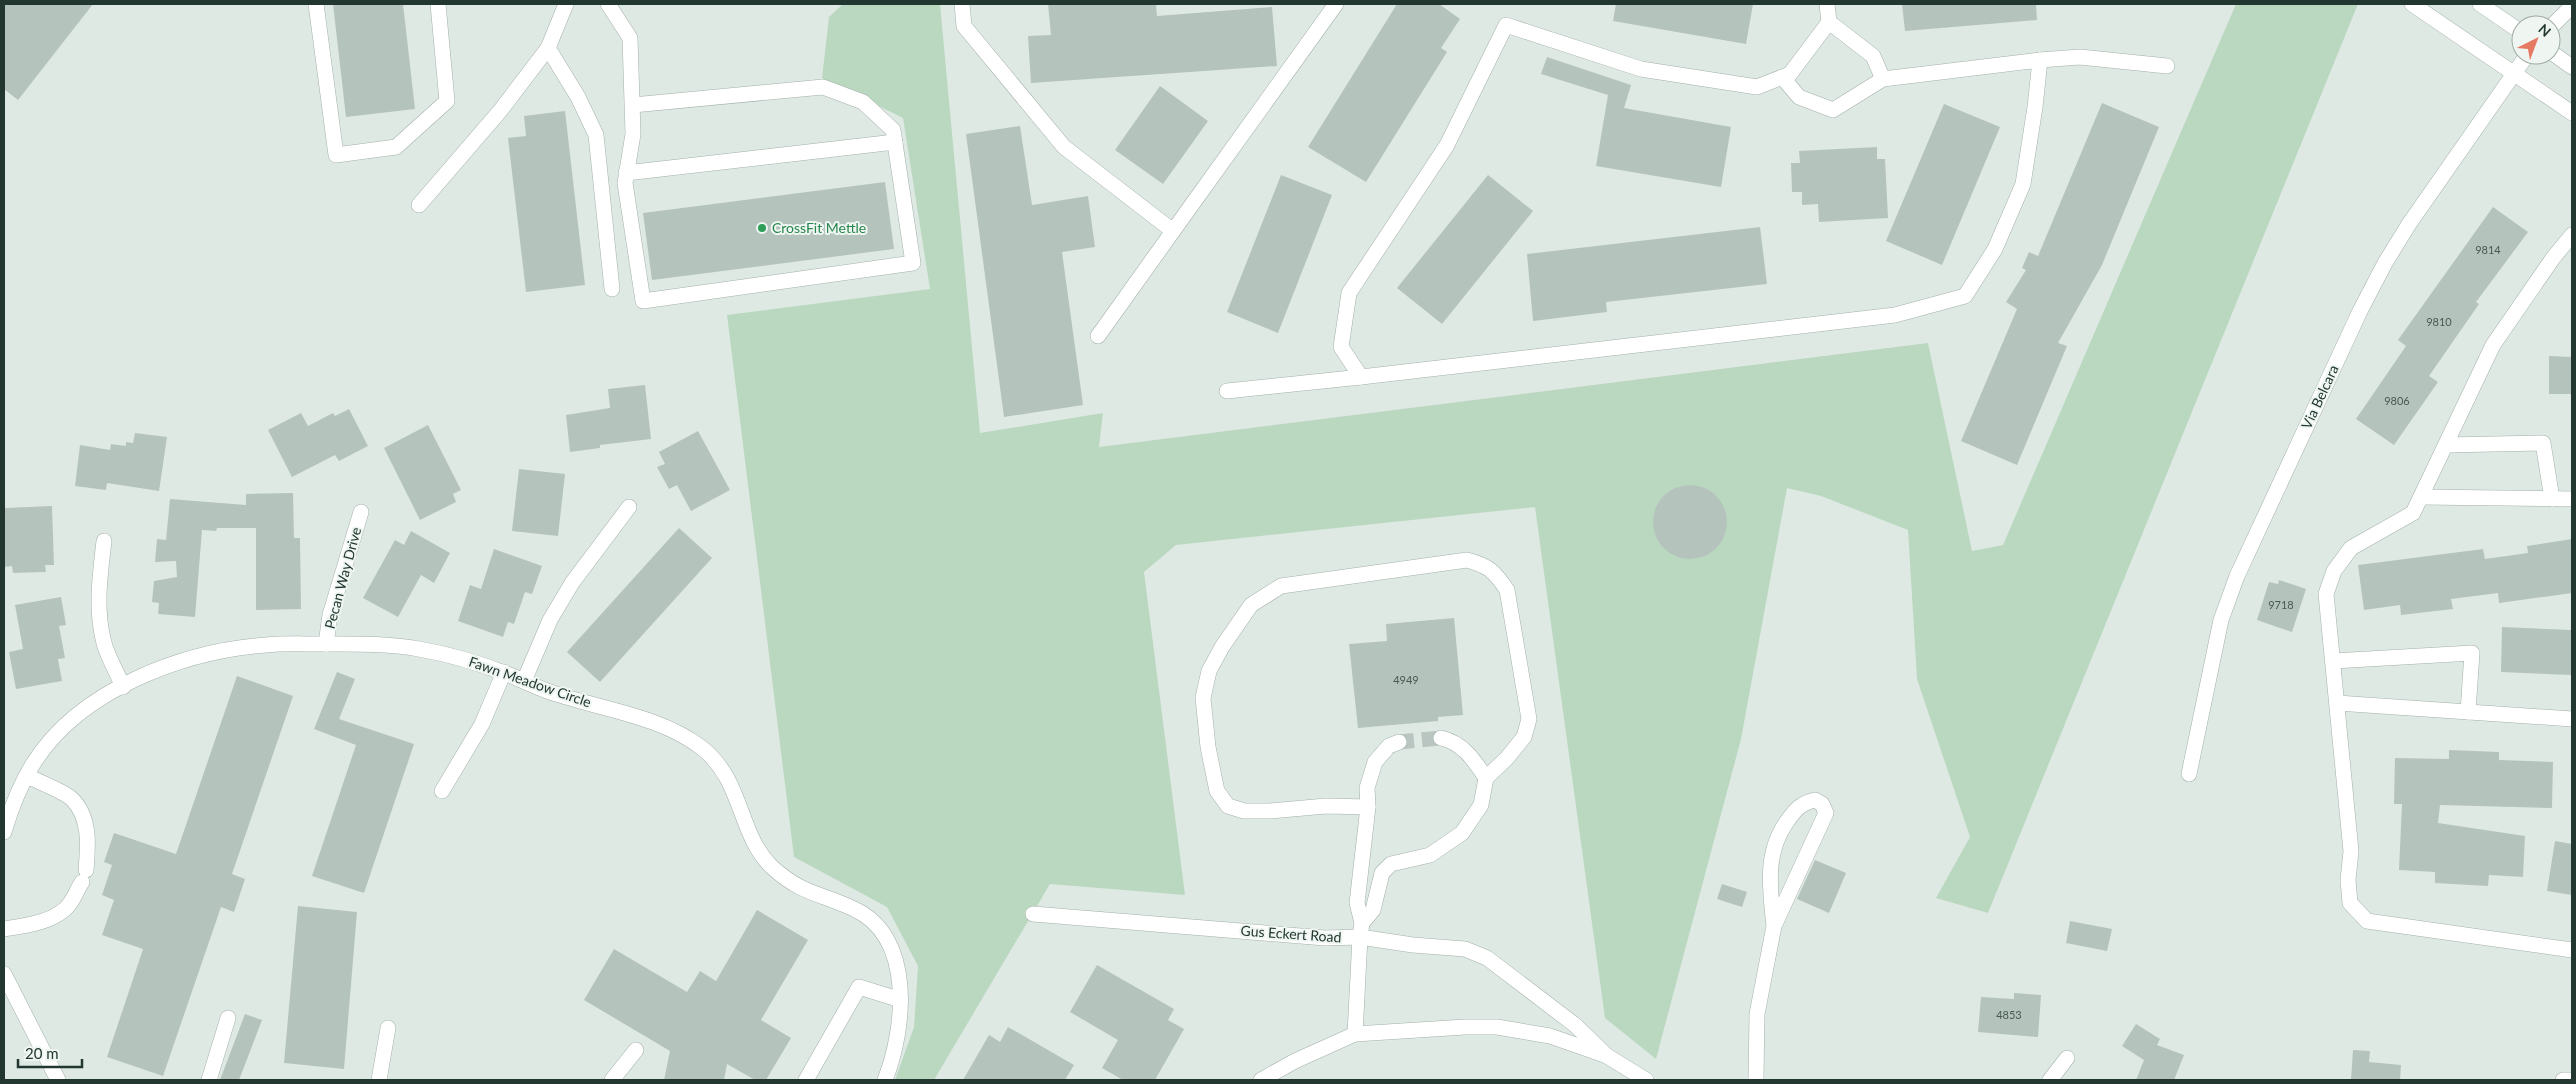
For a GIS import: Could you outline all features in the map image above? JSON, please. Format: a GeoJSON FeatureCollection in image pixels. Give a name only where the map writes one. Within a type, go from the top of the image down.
{"type":"FeatureCollection","features":[{"type":"Feature","properties":{"kind":"street"},"geometry":{"type":"LineString","coordinates":[[316,4],[336,155],[396,147],[447,101],[438,4]]}},
{"type":"Feature","properties":{"kind":"street"},"geometry":{"type":"LineString","coordinates":[[419,205],[500,111],[548,48],[566,4]]}},
{"type":"Feature","properties":{"kind":"street"},"geometry":{"type":"LineString","coordinates":[[608,4],[630,38],[633,134],[625,183],[643,300],[913,263],[893,130],[863,102],[824,87],[633,105]]}},
{"type":"Feature","properties":{"kind":"street"},"geometry":{"type":"LineString","coordinates":[[962,4],[964,26],[1064,147],[1174,230]]}},
{"type":"Feature","properties":{"kind":"street"},"geometry":{"type":"LineString","coordinates":[[1098,336],[1336,4]]}},
{"type":"Feature","properties":{"kind":"street"},"geometry":{"type":"LineString","coordinates":[[1361,377],[1341,347],[1349,293],[1447,144],[1506,25],[1641,69],[1757,86],[1790,74],[1829,22],[1827,4]]}},
{"type":"Feature","properties":{"kind":"street"},"geometry":{"type":"LineString","coordinates":[[2412,4],[2572,113]]}},
{"type":"Feature","properties":{"kind":"street"},"geometry":{"type":"LineString","coordinates":[[2480,4],[2511,25]]}},
{"type":"Feature","properties":{"kind":"street"},"geometry":{"type":"LineString","coordinates":[[2561,17],[2572,6]]}},
{"type":"Feature","properties":{"kind":"street"},"geometry":{"type":"LineString","coordinates":[[1829,22],[1873,56],[1883,79]]}},
{"type":"Feature","properties":{"kind":"street"},"geometry":{"type":"LineString","coordinates":[[548,48],[578,97],[596,135],[612,289]]}},
{"type":"Feature","properties":{"kind":"street"},"geometry":{"type":"LineString","coordinates":[[1782,77],[1799,97],[1833,110],[1883,79],[2040,60],[2080,58],[2166,66]]}},
{"type":"Feature","properties":{"kind":"street"},"geometry":{"type":"LineString","coordinates":[[2561,59],[2572,67]]}},
{"type":"Feature","properties":{"kind":"street"},"geometry":{"type":"LineString","coordinates":[[1227,391],[1895,315],[1964,296],[1995,250],[2024,184],[2036,107],[2040,60]]}},
{"type":"Feature","properties":{"kind":"street","name":"Via Belcara"},"geometry":{"type":"LineString","coordinates":[[2189,774],[2221,620],[2237,576],[2356,320],[2385,263],[2409,224],[2520,65]]}},
{"type":"Feature","properties":{"kind":"street"},"geometry":{"type":"LineString","coordinates":[[626,173],[895,142]]}},
{"type":"Feature","properties":{"kind":"street"},"geometry":{"type":"LineString","coordinates":[[2572,235],[2553,258],[2493,345],[2413,513],[2351,548],[2334,571],[2326,594],[2352,851],[2348,880],[2350,903],[2367,921],[2572,950]]}},
{"type":"Feature","properties":{"kind":"street"},"geometry":{"type":"LineString","coordinates":[[2446,446],[2544,443],[2552,499]]}},
{"type":"Feature","properties":{"kind":"street"},"geometry":{"type":"LineString","coordinates":[[2422,497],[2572,499]]}},
{"type":"Feature","properties":{"kind":"street"},"geometry":{"type":"LineString","coordinates":[[524,681],[550,620],[572,583],[629,507]]}},
{"type":"Feature","properties":{"kind":"street","name":"Pecan Way Drive"},"geometry":{"type":"LineString","coordinates":[[326,644],[330,615],[361,512]]}},
{"type":"Feature","properties":{"kind":"street"},"geometry":{"type":"LineString","coordinates":[[104,541],[98,594],[100,624],[105,645],[123,687]]}},
{"type":"Feature","properties":{"kind":"street"},"geometry":{"type":"LineString","coordinates":[[1361,930],[1373,910],[1382,873],[1392,864],[1430,855],[1462,833],[1481,805],[1486,778],[1507,758],[1524,737],[1529,719],[1507,590],[1495,572],[1480,564],[1467,560],[1281,586],[1251,605],[1222,648],[1209,672],[1203,698],[1208,747],[1217,791],[1228,806],[1244,811],[1270,811],[1326,806],[1368,807]]}},
{"type":"Feature","properties":{"kind":"street","name":"Fawn Meadow Circle"},"geometry":{"type":"LineString","coordinates":[[4,828],[9,812],[27,776],[48,743],[70,722],[102,698],[166,664],[193,657],[265,644],[386,644],[421,649],[504,672],[552,693],[640,718],[689,739],[704,749],[729,779],[754,842],[771,865],[796,887],[855,909],[882,930],[891,945],[901,1000],[900,1020],[885,1080]]}},
{"type":"Feature","properties":{"kind":"street"},"geometry":{"type":"LineString","coordinates":[[2333,661],[2472,653],[2468,712]]}},
{"type":"Feature","properties":{"kind":"street"},"geometry":{"type":"LineString","coordinates":[[442,791],[482,724],[504,672]]}},
{"type":"Feature","properties":{"kind":"street"},"geometry":{"type":"LineString","coordinates":[[2337,703],[2572,719]]}},
{"type":"Feature","properties":{"kind":"street"},"geometry":{"type":"LineString","coordinates":[[1441,738],[1453,741],[1470,756],[1486,778]]}},
{"type":"Feature","properties":{"kind":"street"},"geometry":{"type":"LineString","coordinates":[[1361,930],[1356,903],[1368,807],[1367,788],[1375,762],[1389,746],[1399,742]]}},
{"type":"Feature","properties":{"kind":"street"},"geometry":{"type":"LineString","coordinates":[[4,929],[31,925],[56,914],[70,904],[84,876],[89,839],[84,819],[72,799],[27,776]]}},
{"type":"Feature","properties":{"kind":"street"},"geometry":{"type":"LineString","coordinates":[[1756,1080],[1757,1014],[1774,926],[1826,813],[1822,804],[1815,800],[1803,802],[1796,809],[1785,823],[1774,844],[1770,862],[1770,886],[1774,926]]}},
{"type":"Feature","properties":{"kind":"street","name":"Gus Eckert Road"},"geometry":{"type":"LineString","coordinates":[[1033,914],[1325,938],[1361,930],[1355,1034]]}},
{"type":"Feature","properties":{"kind":"street"},"geometry":{"type":"LineString","coordinates":[[1361,930],[1412,945],[1465,949],[1487,958],[1575,1025],[1607,1056]]}},
{"type":"Feature","properties":{"kind":"street"},"geometry":{"type":"LineString","coordinates":[[4,974],[58,1080]]}},
{"type":"Feature","properties":{"kind":"street"},"geometry":{"type":"LineString","coordinates":[[806,1080],[859,987],[901,1000]]}},
{"type":"Feature","properties":{"kind":"street"},"geometry":{"type":"LineString","coordinates":[[209,1080],[228,1018]]}},
{"type":"Feature","properties":{"kind":"street"},"geometry":{"type":"LineString","coordinates":[[379,1080],[388,1028]]}},
{"type":"Feature","properties":{"kind":"street"},"geometry":{"type":"LineString","coordinates":[[1261,1080],[1295,1060],[1355,1034],[1427,1028],[1497,1028],[1550,1036],[1607,1056],[1646,1080]]}},
{"type":"Feature","properties":{"kind":"street"},"geometry":{"type":"LineString","coordinates":[[612,1080],[636,1050]]}},
{"type":"Feature","properties":{"kind":"street"},"geometry":{"type":"LineString","coordinates":[[2050,1080],[2067,1058]]}},
{"type":"Feature","properties":{"kind":"street"},"geometry":{"type":"LineString","coordinates":[[2563,1080],[2572,1080]]}},
{"type":"Feature","properties":{"kind":"green space"},"geometry":{"type":"Polygon","coordinates":[[[843,4],[940,4],[980,433],[1103,413],[1099,447],[1928,343],[1972,551],[2003,545],[2236,4],[2358,4],[1988,913],[1936,898],[1970,837],[1917,679],[1908,530],[1821,496],[1787,488],[1741,739],[1656,1059],[1605,1018],[1535,507],[1176,545],[1144,572],[1185,895],[1050,884],[934,1080],[895,1080],[914,1027],[918,966],[887,907],[794,857],[727,315],[930,289],[903,118],[822,78],[829,17],[843,4]]]}},
{"type":"Feature","properties":{"kind":"building"},"geometry":{"type":"Polygon","coordinates":[[[4,4],[93,4],[18,100],[4,89],[4,4]]]}},
{"type":"Feature","properties":{"kind":"building"},"geometry":{"type":"Polygon","coordinates":[[[333,4],[403,4],[415,109],[346,117],[333,4]]]}},
{"type":"Feature","properties":{"kind":"building"},"geometry":{"type":"Polygon","coordinates":[[[1048,4],[1156,4],[1157,16],[1272,7],[1277,66],[1031,83],[1028,36],[1051,35],[1048,4]]]}},
{"type":"Feature","properties":{"kind":"building"},"geometry":{"type":"Polygon","coordinates":[[[1397,4],[1439,4],[1460,19],[1441,48],[1447,52],[1366,182],[1308,147],[1397,4]]]}},
{"type":"Feature","properties":{"kind":"building"},"geometry":{"type":"Polygon","coordinates":[[[1616,4],[1753,4],[1746,44],[1613,21],[1616,4]]]}},
{"type":"Feature","properties":{"kind":"building"},"geometry":{"type":"Polygon","coordinates":[[[1902,4],[2036,4],[2037,20],[1905,31],[1902,4]]]}},
{"type":"Feature","properties":{"kind":"building"},"geometry":{"type":"Polygon","coordinates":[[[1547,57],[1631,85],[1624,108],[1731,127],[1721,187],[1596,166],[1608,95],[1541,74],[1547,57]]]}},
{"type":"Feature","properties":{"kind":"building"},"geometry":{"type":"Polygon","coordinates":[[[1160,86],[1208,121],[1163,184],[1115,150],[1160,86]]]}},
{"type":"Feature","properties":{"kind":"building"},"geometry":{"type":"Polygon","coordinates":[[[2102,103],[2159,127],[2102,265],[2058,343],[2067,346],[2017,465],[1961,441],[2017,309],[2006,302],[2026,270],[2022,268],[2029,252],[2038,256],[2102,103]]]}},
{"type":"Feature","properties":{"kind":"building"},"geometry":{"type":"Polygon","coordinates":[[[1944,104],[2000,127],[1942,265],[1886,241],[1944,104]]]}},
{"type":"Feature","properties":{"kind":"building"},"geometry":{"type":"Polygon","coordinates":[[[565,111],[585,285],[526,292],[508,138],[526,136],[524,116],[565,111]]]}},
{"type":"Feature","properties":{"kind":"building"},"geometry":{"type":"Polygon","coordinates":[[[1020,126],[1032,205],[1088,196],[1095,247],[1062,252],[1083,405],[1004,417],[966,134],[1020,126]]]}},
{"type":"Feature","properties":{"kind":"building"},"geometry":{"type":"Polygon","coordinates":[[[1877,147],[1877,159],[1885,159],[1888,218],[1819,222],[1818,204],[1802,205],[1802,192],[1792,192],[1791,163],[1800,163],[1799,151],[1877,147]]]}},
{"type":"Feature","properties":{"kind":"building"},"geometry":{"type":"Polygon","coordinates":[[[1281,175],[1332,195],[1278,333],[1227,312],[1281,175]]]}},
{"type":"Feature","properties":{"kind":"building"},"geometry":{"type":"Polygon","coordinates":[[[1488,175],[1533,211],[1442,324],[1397,288],[1488,175]]]}},
{"type":"Feature","properties":{"kind":"building"},"geometry":{"type":"Polygon","coordinates":[[[885,182],[894,249],[652,280],[643,213],[885,182]]]}},
{"type":"Feature","properties":{"kind":"building"},"geometry":{"type":"Polygon","coordinates":[[[2493,207],[2528,232],[2476,302],[2479,304],[2429,376],[2438,382],[2394,445],[2356,419],[2406,346],[2398,340],[2493,207]]]}},
{"type":"Feature","properties":{"kind":"building"},"geometry":{"type":"Polygon","coordinates":[[[1760,227],[1767,284],[1606,302],[1607,312],[1533,321],[1527,254],[1760,227]]]}},
{"type":"Feature","properties":{"kind":"building"},"geometry":{"type":"Polygon","coordinates":[[[2549,356],[2572,357],[2572,394],[2549,394],[2549,356]]]}},
{"type":"Feature","properties":{"kind":"building"},"geometry":{"type":"Polygon","coordinates":[[[645,385],[651,439],[600,445],[600,448],[570,452],[566,415],[610,408],[608,389],[645,385]]]}},
{"type":"Feature","properties":{"kind":"building"},"geometry":{"type":"Polygon","coordinates":[[[349,409],[368,446],[339,461],[335,455],[292,477],[268,430],[301,413],[308,426],[333,413],[335,416],[349,409]]]}},
{"type":"Feature","properties":{"kind":"building"},"geometry":{"type":"Polygon","coordinates":[[[428,425],[461,490],[453,494],[456,502],[420,520],[384,448],[428,425]]]}},
{"type":"Feature","properties":{"kind":"building"},"geometry":{"type":"Polygon","coordinates":[[[698,431],[730,490],[691,511],[677,485],[669,489],[657,467],[665,464],[659,452],[698,431]]]}},
{"type":"Feature","properties":{"kind":"building"},"geometry":{"type":"Polygon","coordinates":[[[135,433],[167,437],[159,491],[107,483],[106,490],[75,486],[80,445],[110,450],[111,444],[126,446],[126,442],[133,443],[135,433]]]}},
{"type":"Feature","properties":{"kind":"building"},"geometry":{"type":"Polygon","coordinates":[[[519,469],[565,474],[558,536],[512,531],[519,469]]]}},
{"type":"Feature","properties":{"kind":"building"},"geometry":{"type":"Polygon","coordinates":[[[1683,485],[1697,485],[1711,491],[1721,501],[1727,515],[1727,529],[1721,543],[1711,553],[1697,559],[1683,559],[1669,553],[1659,543],[1653,529],[1653,515],[1659,501],[1669,491],[1683,485]]]}},
{"type":"Feature","properties":{"kind":"building"},"geometry":{"type":"Polygon","coordinates":[[[293,493],[294,538],[300,538],[301,609],[256,610],[256,528],[217,528],[216,531],[202,530],[195,617],[158,614],[159,603],[152,602],[154,581],[177,577],[176,561],[155,562],[157,539],[166,540],[170,499],[246,505],[246,494],[293,493]]]}},
{"type":"Feature","properties":{"kind":"building"},"geometry":{"type":"Polygon","coordinates":[[[52,506],[54,565],[45,565],[46,572],[13,573],[12,566],[4,567],[4,508],[52,506]]]}},
{"type":"Feature","properties":{"kind":"building"},"geometry":{"type":"Polygon","coordinates":[[[679,528],[712,558],[600,682],[567,652],[679,528]]]}},
{"type":"Feature","properties":{"kind":"building"},"geometry":{"type":"Polygon","coordinates":[[[411,531],[450,553],[434,583],[421,575],[398,617],[363,598],[395,540],[404,545],[411,531]]]}},
{"type":"Feature","properties":{"kind":"building"},"geometry":{"type":"Polygon","coordinates":[[[2572,539],[2572,593],[2499,603],[2498,593],[2451,599],[2453,609],[2401,615],[2400,605],[2364,610],[2358,565],[2483,549],[2485,559],[2528,553],[2527,546],[2572,539]]]}},
{"type":"Feature","properties":{"kind":"building"},"geometry":{"type":"Polygon","coordinates":[[[494,549],[542,566],[532,594],[525,592],[514,624],[508,622],[503,637],[458,621],[470,585],[481,589],[494,549]]]}},
{"type":"Feature","properties":{"kind":"building"},"geometry":{"type":"Polygon","coordinates":[[[2279,580],[2306,589],[2292,632],[2257,620],[2269,582],[2278,584],[2279,580]]]}},
{"type":"Feature","properties":{"kind":"building"},"geometry":{"type":"Polygon","coordinates":[[[61,597],[66,625],[59,626],[65,658],[58,659],[62,681],[16,689],[9,652],[23,649],[15,605],[61,597]]]}},
{"type":"Feature","properties":{"kind":"building"},"geometry":{"type":"Polygon","coordinates":[[[1454,618],[1463,715],[1438,717],[1438,721],[1358,728],[1349,644],[1387,641],[1386,624],[1454,618]]]}},
{"type":"Feature","properties":{"kind":"building"},"geometry":{"type":"Polygon","coordinates":[[[2502,627],[2572,630],[2572,675],[2501,672],[2502,627]]]}},
{"type":"Feature","properties":{"kind":"building"},"geometry":{"type":"Polygon","coordinates":[[[337,672],[355,679],[339,719],[414,744],[364,893],[312,876],[356,745],[314,729],[337,672]]]}},
{"type":"Feature","properties":{"kind":"building"},"geometry":{"type":"Polygon","coordinates":[[[237,676],[293,696],[232,874],[245,879],[234,912],[221,907],[163,1076],[107,1057],[143,949],[102,935],[114,900],[102,895],[112,865],[104,862],[114,833],[176,854],[237,676]]]}},
{"type":"Feature","properties":{"kind":"building"},"geometry":{"type":"Polygon","coordinates":[[[2449,750],[2499,752],[2499,760],[2553,762],[2552,808],[2440,805],[2438,823],[2525,836],[2523,877],[2489,875],[2488,886],[2435,883],[2435,872],[2399,870],[2402,804],[2394,804],[2395,758],[2449,759],[2449,750]]]}},
{"type":"Feature","properties":{"kind":"building"},"geometry":{"type":"Polygon","coordinates":[[[2555,841],[2572,844],[2572,895],[2547,891],[2555,841]]]}},
{"type":"Feature","properties":{"kind":"building"},"geometry":{"type":"Polygon","coordinates":[[[1815,860],[1846,873],[1829,913],[1797,899],[1815,860]]]}},
{"type":"Feature","properties":{"kind":"building"},"geometry":{"type":"Polygon","coordinates":[[[1722,884],[1747,892],[1742,907],[1717,899],[1722,884]]]}},
{"type":"Feature","properties":{"kind":"building"},"geometry":{"type":"Polygon","coordinates":[[[298,906],[357,912],[344,1069],[284,1063],[298,906]]]}},
{"type":"Feature","properties":{"kind":"building"},"geometry":{"type":"Polygon","coordinates":[[[757,910],[808,940],[761,1020],[791,1038],[766,1080],[755,1080],[727,1064],[724,1080],[664,1080],[670,1051],[584,1000],[614,949],[687,992],[700,971],[716,981],[757,910]]]}},
{"type":"Feature","properties":{"kind":"building"},"geometry":{"type":"Polygon","coordinates":[[[2070,921],[2112,929],[2107,951],[2066,943],[2070,921]]]}},
{"type":"Feature","properties":{"kind":"building"},"geometry":{"type":"Polygon","coordinates":[[[1097,965],[1174,1009],[1168,1020],[1184,1029],[1155,1080],[1123,1080],[1102,1068],[1118,1040],[1070,1012],[1097,965]]]}},
{"type":"Feature","properties":{"kind":"building"},"geometry":{"type":"Polygon","coordinates":[[[2014,993],[2041,995],[2038,1037],[1978,1032],[1981,997],[2014,999],[2014,993]]]}},
{"type":"Feature","properties":{"kind":"building"},"geometry":{"type":"Polygon","coordinates":[[[245,1014],[262,1020],[239,1080],[220,1080],[245,1014]]]}},
{"type":"Feature","properties":{"kind":"building"},"geometry":{"type":"Polygon","coordinates":[[[2136,1024],[2160,1039],[2157,1045],[2184,1055],[2174,1080],[2136,1080],[2144,1060],[2122,1046],[2136,1024]]]}},
{"type":"Feature","properties":{"kind":"building"},"geometry":{"type":"Polygon","coordinates":[[[1008,1027],[1074,1065],[1065,1080],[963,1080],[989,1035],[1000,1042],[1008,1027]]]}},
{"type":"Feature","properties":{"kind":"building"},"geometry":{"type":"Polygon","coordinates":[[[2353,1050],[2370,1051],[2369,1062],[2401,1065],[2400,1080],[2351,1080],[2353,1050]]]}},
{"type":"Feature","properties":{"kind":"tunnel"},"geometry":{"type":"LineString","coordinates":[[1399,742],[1441,738]]}},
{"type":"Feature","properties":{"kind":"place","name":"CrossFit Mettle"},"geometry":{"type":"Point","coordinates":[762,228]}}]}
